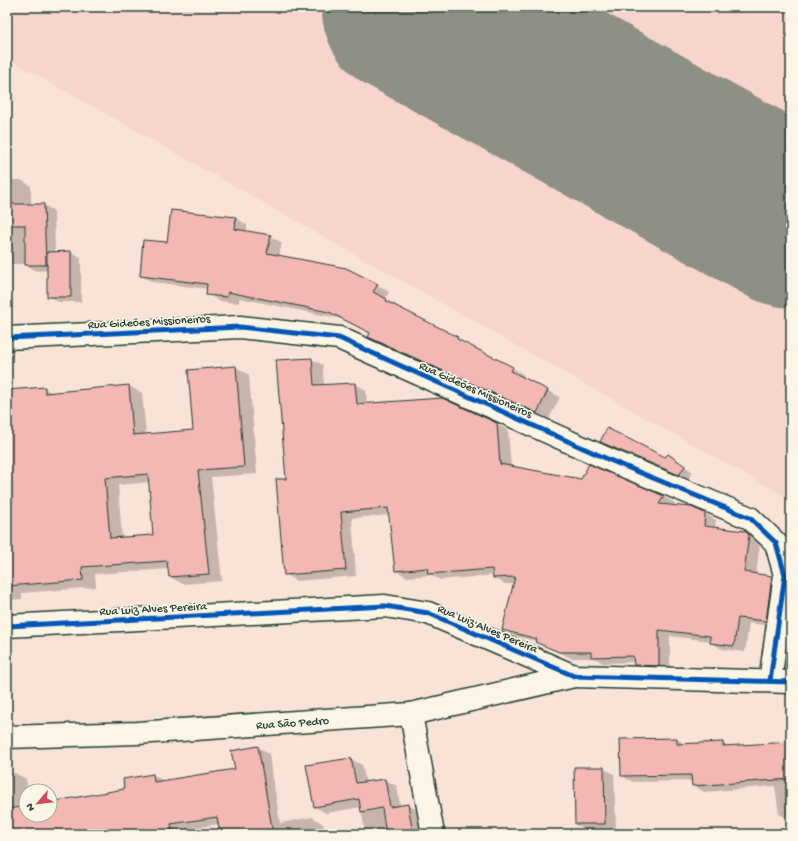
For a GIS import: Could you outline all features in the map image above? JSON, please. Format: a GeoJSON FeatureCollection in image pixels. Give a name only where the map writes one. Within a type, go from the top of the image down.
{"type":"FeatureCollection","features":[{"type":"Feature","properties":{"kind":"street","name":"Rua Gideões Missioneiros"},"geometry":{"type":"LineString","coordinates":[[7,338],[240,327],[339,338],[612,461],[750,518],[776,543],[785,575],[780,681]]}},
{"type":"Feature","properties":{"kind":"street","name":"Rua Luiz Alves Pereira"},"geometry":{"type":"LineString","coordinates":[[7,626],[385,606],[428,613],[574,676],[780,681]]}},
{"type":"Feature","properties":{"kind":"street","name":"Rua São Pedro"},"geometry":{"type":"LineString","coordinates":[[7,737],[137,733],[411,714],[574,676]]}},
{"type":"Feature","properties":{"kind":"street"},"geometry":{"type":"LineString","coordinates":[[411,714],[433,834]]}},
{"type":"Feature","properties":{"kind":"shaded area"},"geometry":{"type":"Polygon","coordinates":[[[7,7],[791,7],[791,500],[7,58],[7,7]]]}},
{"type":"Feature","properties":{"kind":"building"},"geometry":{"type":"Polygon","coordinates":[[[7,204],[44,204],[46,265],[25,265],[25,225],[7,225],[7,204]]]}},
{"type":"Feature","properties":{"kind":"building"},"geometry":{"type":"Polygon","coordinates":[[[171,210],[236,217],[235,229],[271,235],[267,253],[346,268],[378,284],[373,292],[387,299],[386,301],[458,337],[457,339],[513,367],[511,371],[548,390],[537,413],[368,337],[370,333],[329,312],[228,292],[227,297],[206,295],[207,284],[140,276],[143,240],[167,242],[171,210]]]}},
{"type":"Feature","properties":{"kind":"building"},"geometry":{"type":"Polygon","coordinates":[[[71,251],[71,297],[47,297],[47,252],[71,251]]]}},
{"type":"Feature","properties":{"kind":"building"},"geometry":{"type":"Polygon","coordinates":[[[312,358],[314,385],[355,383],[357,404],[442,398],[497,423],[500,464],[581,479],[589,464],[664,496],[659,504],[691,507],[705,513],[704,526],[745,531],[749,535],[744,572],[772,576],[766,621],[738,618],[734,646],[710,643],[710,636],[659,630],[659,666],[634,665],[633,656],[591,657],[591,652],[559,652],[535,642],[537,639],[502,630],[515,577],[493,578],[492,569],[428,574],[427,568],[395,571],[388,508],[341,512],[346,570],[284,575],[276,479],[286,479],[276,360],[312,358]]]}},
{"type":"Feature","properties":{"kind":"building"},"geometry":{"type":"Polygon","coordinates":[[[236,366],[244,467],[198,470],[209,574],[169,577],[167,561],[82,567],[83,580],[7,586],[7,390],[45,387],[45,393],[129,385],[133,435],[193,430],[188,370],[236,366]],[[148,474],[105,478],[110,538],[153,535],[148,474]]]}},
{"type":"Feature","properties":{"kind":"building"},"geometry":{"type":"Polygon","coordinates":[[[607,428],[665,457],[668,454],[685,466],[679,475],[600,442],[607,428]]]}},
{"type":"Feature","properties":{"kind":"building"},"geometry":{"type":"Polygon","coordinates":[[[677,738],[677,744],[723,742],[723,746],[791,742],[791,779],[692,786],[691,775],[621,776],[620,739],[677,738]]]}},
{"type":"Feature","properties":{"kind":"building"},"geometry":{"type":"Polygon","coordinates":[[[258,746],[273,834],[220,834],[217,817],[171,824],[172,830],[150,834],[7,834],[7,809],[18,807],[18,823],[58,823],[58,801],[124,789],[123,779],[153,774],[154,782],[235,769],[231,751],[258,746]]]}},
{"type":"Feature","properties":{"kind":"building"},"geometry":{"type":"Polygon","coordinates":[[[351,758],[356,783],[385,779],[390,807],[408,804],[413,834],[386,834],[382,808],[361,812],[359,799],[314,807],[306,765],[351,758]]]}},
{"type":"Feature","properties":{"kind":"building"},"geometry":{"type":"Polygon","coordinates":[[[574,767],[604,767],[605,824],[575,824],[574,767]]]}},
{"type":"Feature","properties":{"kind":"runway"},"geometry":{"type":"LineString","coordinates":[[411,7],[791,218]]}},
{"type":"Feature","properties":{"kind":"cycle path"},"geometry":{"type":"LineString","coordinates":[[7,338],[240,327],[339,338],[612,461],[750,518],[776,543],[785,575],[770,681]]}},
{"type":"Feature","properties":{"kind":"cycle path"},"geometry":{"type":"LineString","coordinates":[[7,626],[385,606],[428,613],[574,676],[791,682]]}}]}
